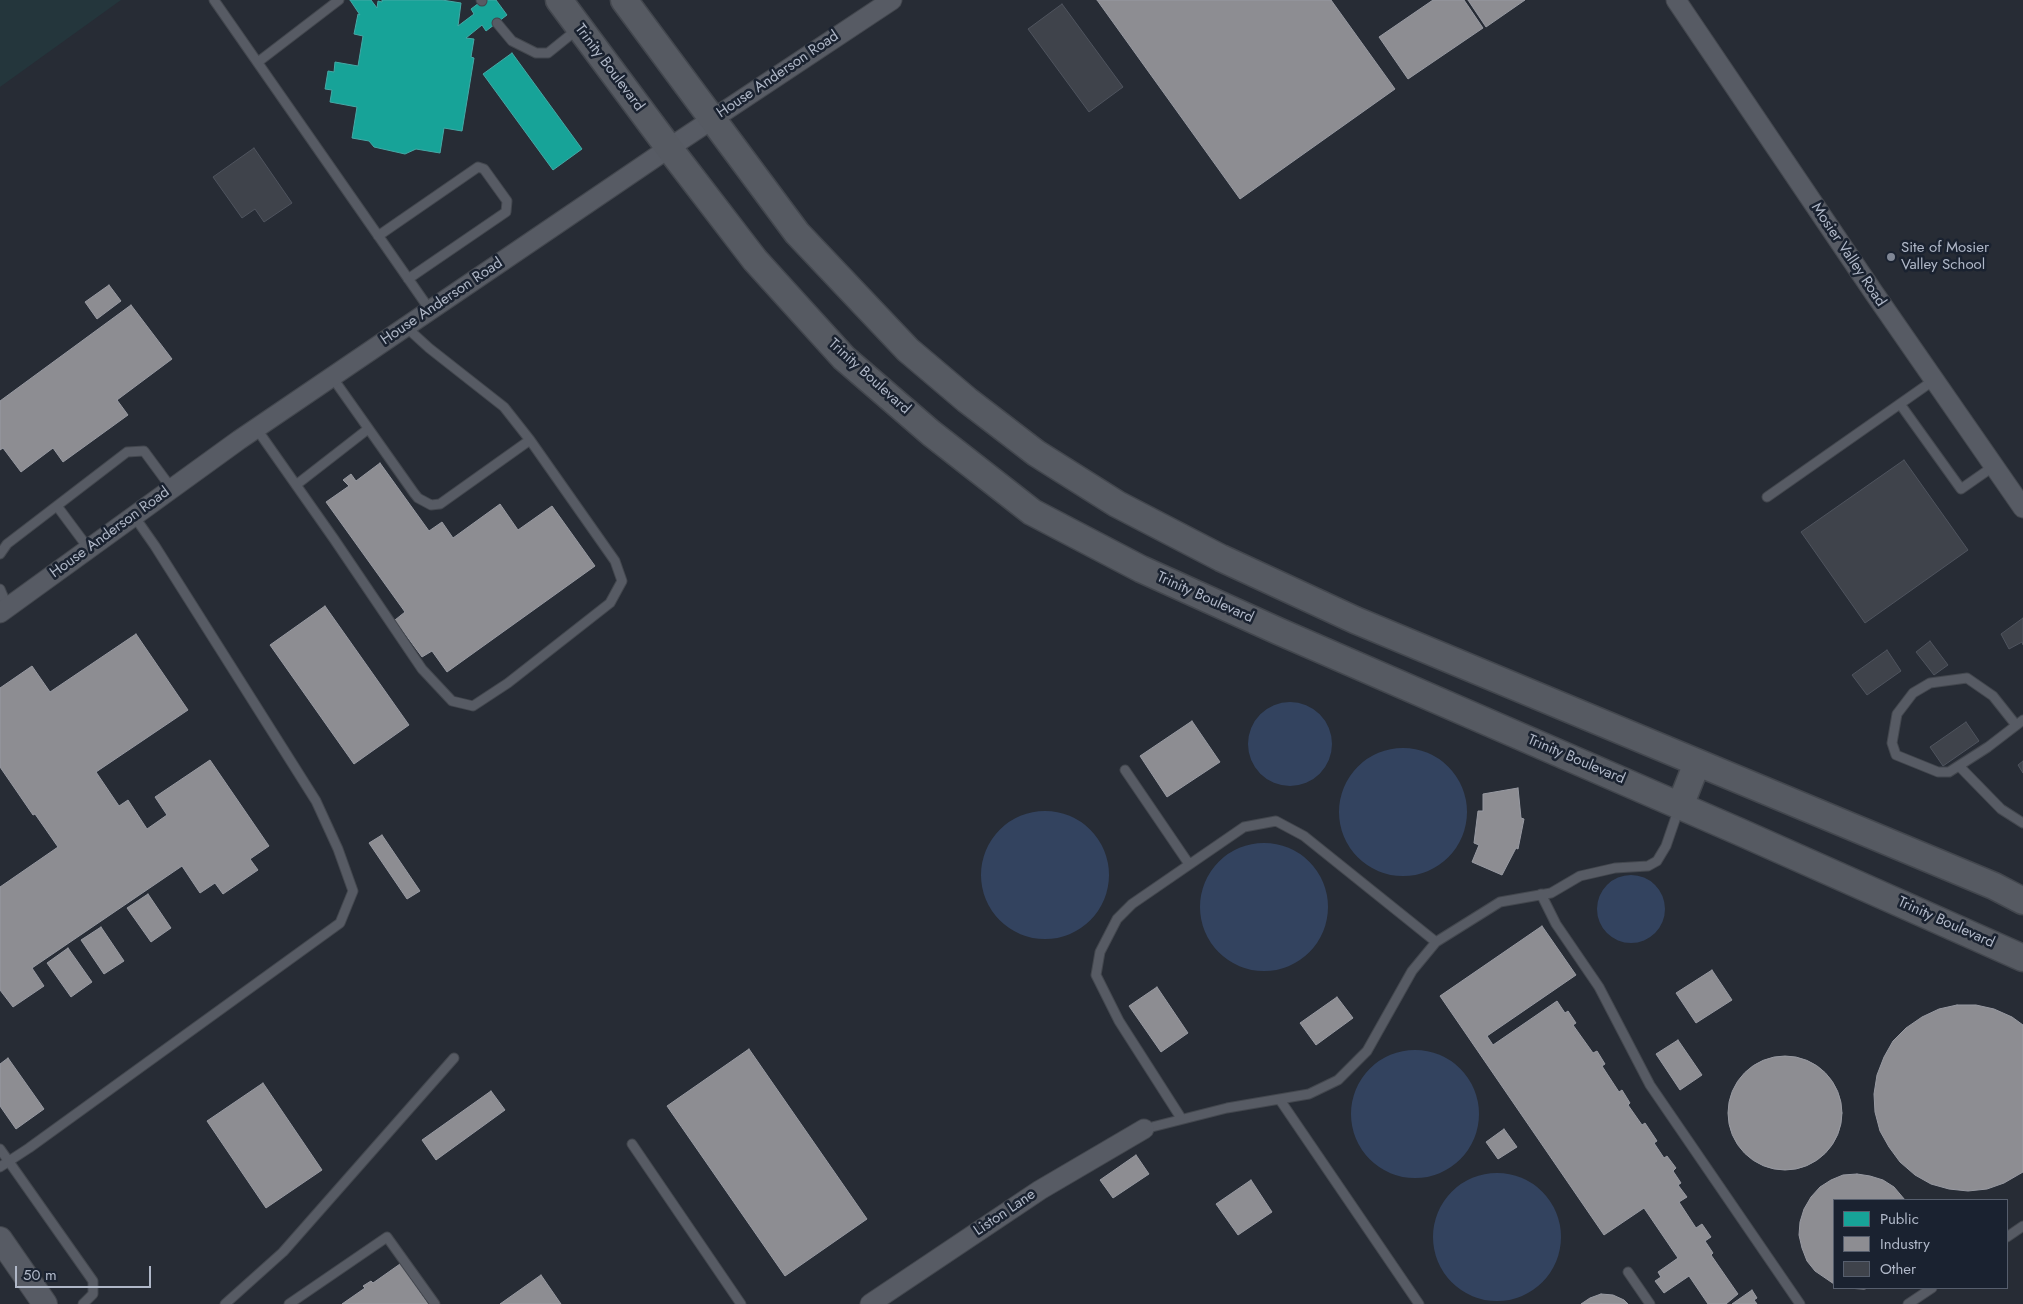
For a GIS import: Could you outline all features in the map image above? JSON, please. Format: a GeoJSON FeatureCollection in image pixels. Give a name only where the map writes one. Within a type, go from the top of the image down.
{"type":"FeatureCollection","features":[{"type":"Feature","properties":{"kind":"main road","name":"Trinity Boulevard"},"geometry":{"type":"LineString","coordinates":[[559,0],[668,148],[755,260],[844,358],[931,433],[1032,512],[1141,569],[1261,624],[1680,806],[2023,958]]}},
{"type":"Feature","properties":{"kind":"main road"},"geometry":{"type":"LineString","coordinates":[[624,0],[797,233],[908,350],[967,400],[1036,453],[1117,504],[1221,558],[1355,620],[1994,886],[2023,901]]}},
{"type":"Feature","properties":{"kind":"main road"},"geometry":{"type":"LineString","coordinates":[[1680,806],[1697,763]]}},
{"type":"Feature","properties":{"kind":"street","name":"House Anderson Road"},"geometry":{"type":"LineString","coordinates":[[4,611],[256,428],[668,148],[892,0]]}},
{"type":"Feature","properties":{"kind":"street","name":"Mosier Valley Road"},"geometry":{"type":"LineString","coordinates":[[1676,0],[2023,508]]}},
{"type":"Feature","properties":{"kind":"street","name":"Liston Lane"},"geometry":{"type":"LineString","coordinates":[[870,1304],[1040,1190],[1144,1129]]}},
{"type":"Feature","properties":{"kind":"street"},"geometry":{"type":"LineString","coordinates":[[0,1239],[45,1304]]}},
{"type":"Feature","properties":{"kind":"lane"},"geometry":{"type":"LineString","coordinates":[[214,0],[430,310]]}},
{"type":"Feature","properties":{"kind":"lane"},"geometry":{"type":"LineString","coordinates":[[258,62],[339,0]]}},
{"type":"Feature","properties":{"kind":"lane"},"geometry":{"type":"LineString","coordinates":[[497,22],[512,41],[536,53],[548,53],[579,28]]}},
{"type":"Feature","properties":{"kind":"lane"},"geometry":{"type":"LineString","coordinates":[[378,236],[478,167],[484,170],[507,201],[506,212],[408,278]]}},
{"type":"Feature","properties":{"kind":"lane"},"geometry":{"type":"LineString","coordinates":[[256,428],[422,669],[452,701],[474,706],[508,683],[610,603],[622,581],[615,561],[530,440],[504,407],[460,370],[428,348],[406,327]]}},
{"type":"Feature","properties":{"kind":"lane"},"geometry":{"type":"LineString","coordinates":[[332,377],[414,493],[418,498],[431,505],[440,504],[530,440]]}},
{"type":"Feature","properties":{"kind":"lane"},"geometry":{"type":"LineString","coordinates":[[1767,497],[1934,380]]}},
{"type":"Feature","properties":{"kind":"lane"},"geometry":{"type":"LineString","coordinates":[[1900,404],[1961,489],[1994,466]]}},
{"type":"Feature","properties":{"kind":"lane"},"geometry":{"type":"LineString","coordinates":[[296,485],[368,429]]}},
{"type":"Feature","properties":{"kind":"lane"},"geometry":{"type":"LineString","coordinates":[[0,554],[6,544],[127,452],[144,451],[172,488]]}},
{"type":"Feature","properties":{"kind":"lane"},"geometry":{"type":"LineString","coordinates":[[56,506],[89,549]]}},
{"type":"Feature","properties":{"kind":"lane"},"geometry":{"type":"LineString","coordinates":[[4,1164],[340,923],[353,891],[338,849],[316,800],[134,516]]}},
{"type":"Feature","properties":{"kind":"lane"},"geometry":{"type":"LineString","coordinates":[[0,589],[4,611]]}},
{"type":"Feature","properties":{"kind":"lane"},"geometry":{"type":"LineString","coordinates":[[1967,678],[1993,696],[2019,722],[1988,747],[1949,772],[1938,772],[1896,755],[1892,743],[1897,714],[1913,693],[1930,683],[1967,678]]}},
{"type":"Feature","properties":{"kind":"lane"},"geometry":{"type":"LineString","coordinates":[[1959,766],[2001,809],[2023,823]]}},
{"type":"Feature","properties":{"kind":"lane"},"geometry":{"type":"LineString","coordinates":[[1125,770],[1189,864]]}},
{"type":"Feature","properties":{"kind":"lane"},"geometry":{"type":"LineString","coordinates":[[1144,1129],[1226,1108],[1309,1094],[1338,1080],[1367,1051],[1412,970],[1436,942],[1473,917],[1500,902],[1551,893],[1580,876],[1615,868],[1648,866],[1657,861],[1666,846],[1680,806]]}},
{"type":"Feature","properties":{"kind":"lane"},"geometry":{"type":"LineString","coordinates":[[1181,1118],[1119,1021],[1096,975],[1100,952],[1117,919],[1132,904],[1189,864],[1244,827],[1276,821],[1304,836],[1436,942]]}},
{"type":"Feature","properties":{"kind":"lane"},"geometry":{"type":"LineString","coordinates":[[1541,894],[1556,924],[1599,987],[1650,1085],[1800,1304]]}},
{"type":"Feature","properties":{"kind":"lane"},"geometry":{"type":"LineString","coordinates":[[225,1304],[283,1252],[454,1058]]}},
{"type":"Feature","properties":{"kind":"lane"},"geometry":{"type":"LineString","coordinates":[[1280,1100],[1419,1304]]}},
{"type":"Feature","properties":{"kind":"lane"},"geometry":{"type":"LineString","coordinates":[[632,1144],[740,1304]]}},
{"type":"Feature","properties":{"kind":"lane"},"geometry":{"type":"LineString","coordinates":[[0,1148],[4,1164],[93,1282],[93,1294],[83,1304]]}},
{"type":"Feature","properties":{"kind":"lane"},"geometry":{"type":"LineString","coordinates":[[2008,1236],[2023,1226]]}},
{"type":"Feature","properties":{"kind":"lane"},"geometry":{"type":"LineString","coordinates":[[289,1304],[387,1237],[436,1304]]}},
{"type":"Feature","properties":{"kind":"lane"},"geometry":{"type":"LineString","coordinates":[[1628,1272],[1650,1304]]}},
{"type":"Feature","properties":{"kind":"lane"},"geometry":{"type":"LineString","coordinates":[[1908,1304],[1930,1289]]}},
{"type":"Feature","properties":{"kind":"shaded area"},"geometry":{"type":"Polygon","coordinates":[[[0,0],[121,0],[0,87],[0,0]]]}},
{"type":"Feature","properties":{"kind":"water"},"geometry":{"type":"Polygon","coordinates":[[[1290,702],[1306,705],[1320,714],[1329,728],[1332,744],[1329,760],[1320,774],[1306,783],[1290,786],[1274,783],[1260,774],[1251,760],[1248,744],[1251,728],[1260,714],[1274,705],[1290,702]]]}},
{"type":"Feature","properties":{"kind":"water"},"geometry":{"type":"Polygon","coordinates":[[[1403,748],[1427,753],[1448,767],[1462,788],[1467,812],[1462,836],[1448,857],[1427,871],[1403,876],[1379,871],[1358,857],[1344,836],[1339,812],[1344,788],[1358,767],[1379,753],[1403,748]]]}},
{"type":"Feature","properties":{"kind":"water"},"geometry":{"type":"Polygon","coordinates":[[[1045,811],[1069,816],[1090,830],[1104,851],[1109,875],[1104,899],[1090,920],[1069,934],[1045,939],[1021,934],[1000,920],[986,899],[981,875],[986,851],[1000,830],[1021,816],[1045,811]]]}},
{"type":"Feature","properties":{"kind":"water"},"geometry":{"type":"Polygon","coordinates":[[[1264,843],[1288,848],[1309,862],[1323,883],[1328,907],[1323,931],[1309,952],[1288,966],[1264,971],[1240,966],[1219,952],[1205,931],[1200,907],[1205,883],[1219,862],[1240,848],[1264,843]]]}},
{"type":"Feature","properties":{"kind":"water"},"geometry":{"type":"Polygon","coordinates":[[[1631,875],[1644,878],[1655,885],[1662,896],[1665,909],[1662,922],[1655,933],[1644,940],[1631,943],[1618,940],[1607,933],[1600,922],[1597,909],[1600,896],[1607,885],[1618,878],[1631,875]]]}},
{"type":"Feature","properties":{"kind":"water"},"geometry":{"type":"Polygon","coordinates":[[[1415,1050],[1439,1055],[1460,1069],[1474,1090],[1479,1114],[1474,1138],[1460,1159],[1439,1173],[1415,1178],[1391,1173],[1370,1159],[1356,1138],[1351,1114],[1356,1090],[1370,1069],[1391,1055],[1415,1050]]]}},
{"type":"Feature","properties":{"kind":"water"},"geometry":{"type":"Polygon","coordinates":[[[1497,1173],[1521,1178],[1542,1192],[1556,1213],[1561,1237],[1556,1261],[1542,1282],[1521,1296],[1497,1301],[1473,1296],[1452,1282],[1438,1261],[1433,1237],[1438,1213],[1452,1192],[1473,1178],[1497,1173]]]}},
{"type":"Feature","properties":{"kind":"building: Public"},"geometry":{"type":"Polygon","coordinates":[[[350,0],[371,0],[377,8],[378,1],[382,2],[382,0],[442,0],[461,3],[458,26],[474,14],[471,9],[483,0],[496,0],[507,15],[486,31],[482,25],[466,38],[474,39],[471,57],[474,58],[462,131],[444,128],[440,153],[416,149],[405,154],[374,147],[369,141],[352,138],[357,107],[330,102],[332,90],[325,89],[328,71],[334,72],[335,62],[358,66],[363,36],[354,34],[358,14],[360,15],[350,0]]]}},
{"type":"Feature","properties":{"kind":"building: Public"},"geometry":{"type":"Polygon","coordinates":[[[512,53],[582,149],[553,170],[483,74],[512,53]]]}},
{"type":"Feature","properties":{"kind":"building: Industry"},"geometry":{"type":"Polygon","coordinates":[[[1097,0],[1331,0],[1395,89],[1240,199],[1097,0]]]}},
{"type":"Feature","properties":{"kind":"building: Industry"},"geometry":{"type":"Polygon","coordinates":[[[1433,0],[1464,0],[1483,28],[1408,79],[1379,37],[1433,0]]]}},
{"type":"Feature","properties":{"kind":"building: Industry"},"geometry":{"type":"Polygon","coordinates":[[[1468,0],[1525,0],[1486,27],[1468,0]]]}},
{"type":"Feature","properties":{"kind":"building: Industry"},"geometry":{"type":"Polygon","coordinates":[[[109,285],[121,301],[97,319],[85,302],[109,285]]]}},
{"type":"Feature","properties":{"kind":"building: Industry"},"geometry":{"type":"Polygon","coordinates":[[[131,305],[172,359],[117,400],[128,415],[63,462],[53,448],[21,472],[3,448],[0,450],[0,401],[131,305]]]}},
{"type":"Feature","properties":{"kind":"building: Industry"},"geometry":{"type":"Polygon","coordinates":[[[380,463],[429,531],[442,522],[453,538],[500,504],[518,530],[552,506],[595,566],[447,672],[432,651],[422,657],[395,620],[405,612],[326,502],[349,486],[343,480],[351,474],[356,481],[380,463]]]}},
{"type":"Feature","properties":{"kind":"building: Industry"},"geometry":{"type":"Polygon","coordinates":[[[325,606],[409,725],[354,764],[270,645],[325,606]]]}},
{"type":"Feature","properties":{"kind":"building: Industry"},"geometry":{"type":"Polygon","coordinates":[[[136,634],[188,710],[96,772],[119,806],[128,800],[147,829],[167,815],[155,797],[210,760],[269,846],[250,859],[258,870],[223,894],[215,883],[200,893],[182,866],[32,968],[44,986],[13,1007],[0,990],[0,887],[58,847],[0,767],[0,688],[32,666],[50,692],[136,634]]]}},
{"type":"Feature","properties":{"kind":"building: Industry"},"geometry":{"type":"Polygon","coordinates":[[[1192,721],[1220,762],[1167,797],[1140,756],[1192,721]]]}},
{"type":"Feature","properties":{"kind":"building: Industry"},"geometry":{"type":"Polygon","coordinates":[[[1518,788],[1521,818],[1524,819],[1518,849],[1516,848],[1502,875],[1472,862],[1479,845],[1474,843],[1478,811],[1483,811],[1483,794],[1518,788]]]}},
{"type":"Feature","properties":{"kind":"building: Industry"},"geometry":{"type":"Polygon","coordinates":[[[382,835],[420,891],[407,899],[369,843],[382,835]]]}},
{"type":"Feature","properties":{"kind":"building: Industry"},"geometry":{"type":"Polygon","coordinates":[[[148,894],[171,928],[151,942],[127,908],[148,894]]]}},
{"type":"Feature","properties":{"kind":"building: Industry"},"geometry":{"type":"Polygon","coordinates":[[[1542,926],[1576,975],[1487,1036],[1493,1045],[1557,1001],[1565,1013],[1568,1011],[1576,1023],[1573,1025],[1593,1053],[1597,1051],[1605,1064],[1602,1066],[1619,1092],[1622,1090],[1630,1103],[1628,1105],[1642,1125],[1645,1123],[1657,1141],[1654,1143],[1664,1158],[1667,1156],[1676,1168],[1673,1171],[1681,1183],[1678,1185],[1687,1197],[1679,1202],[1696,1228],[1702,1224],[1711,1237],[1705,1241],[1713,1253],[1711,1255],[1738,1294],[1726,1304],[1708,1304],[1689,1276],[1664,1293],[1655,1281],[1661,1277],[1658,1272],[1678,1258],[1644,1208],[1604,1235],[1440,996],[1542,926]]]}},
{"type":"Feature","properties":{"kind":"building: Industry"},"geometry":{"type":"Polygon","coordinates":[[[101,927],[124,961],[104,974],[81,940],[101,927]]]}},
{"type":"Feature","properties":{"kind":"building: Industry"},"geometry":{"type":"Polygon","coordinates":[[[68,948],[92,982],[71,997],[47,963],[68,948]]]}},
{"type":"Feature","properties":{"kind":"building: Industry"},"geometry":{"type":"Polygon","coordinates":[[[1712,970],[1732,1000],[1696,1023],[1676,993],[1712,970]]]}},
{"type":"Feature","properties":{"kind":"building: Industry"},"geometry":{"type":"Polygon","coordinates":[[[1157,987],[1188,1033],[1161,1052],[1129,1006],[1157,987]]]}},
{"type":"Feature","properties":{"kind":"building: Industry"},"geometry":{"type":"Polygon","coordinates":[[[1337,997],[1353,1018],[1316,1045],[1300,1023],[1337,997]]]}},
{"type":"Feature","properties":{"kind":"building: Industry"},"geometry":{"type":"Polygon","coordinates":[[[1957,1005],[1976,1005],[1994,1009],[2012,1017],[2023,1025],[2023,1172],[2004,1183],[1987,1189],[1968,1191],[1949,1189],[1931,1184],[1915,1175],[1900,1162],[1889,1147],[1880,1131],[1875,1112],[1874,1094],[1877,1075],[1893,1041],[1906,1028],[1922,1017],[1939,1009],[1957,1005]]]}},
{"type":"Feature","properties":{"kind":"building: Industry"},"geometry":{"type":"Polygon","coordinates":[[[1678,1040],[1702,1075],[1680,1090],[1656,1054],[1678,1040]]]}},
{"type":"Feature","properties":{"kind":"building: Industry"},"geometry":{"type":"Polygon","coordinates":[[[749,1049],[867,1219],[785,1276],[667,1106],[749,1049]]]}},
{"type":"Feature","properties":{"kind":"building: Industry"},"geometry":{"type":"Polygon","coordinates":[[[1785,1056],[1807,1060],[1826,1072],[1838,1091],[1842,1113],[1838,1135],[1826,1154],[1807,1166],[1785,1170],[1763,1166],[1744,1154],[1732,1135],[1728,1113],[1732,1091],[1744,1072],[1763,1060],[1785,1056]]]}},
{"type":"Feature","properties":{"kind":"building: Industry"},"geometry":{"type":"Polygon","coordinates":[[[8,1058],[44,1109],[16,1129],[0,1106],[0,1064],[8,1058]]]}},
{"type":"Feature","properties":{"kind":"building: Industry"},"geometry":{"type":"Polygon","coordinates":[[[263,1083],[322,1170],[266,1208],[207,1121],[263,1083]]]}},
{"type":"Feature","properties":{"kind":"building: Industry"},"geometry":{"type":"Polygon","coordinates":[[[491,1091],[505,1110],[436,1160],[422,1140],[491,1091]]]}},
{"type":"Feature","properties":{"kind":"building: Industry"},"geometry":{"type":"Polygon","coordinates":[[[1504,1129],[1517,1147],[1498,1159],[1486,1142],[1504,1129]]]}},
{"type":"Feature","properties":{"kind":"building: Industry"},"geometry":{"type":"Polygon","coordinates":[[[1136,1155],[1149,1174],[1113,1198],[1100,1180],[1136,1155]]]}},
{"type":"Feature","properties":{"kind":"building: Industry"},"geometry":{"type":"Polygon","coordinates":[[[1857,1174],[1883,1180],[1894,1187],[1904,1199],[1833,1199],[1833,1283],[1815,1271],[1807,1261],[1799,1235],[1800,1222],[1804,1209],[1820,1187],[1843,1175],[1857,1174]]]}},
{"type":"Feature","properties":{"kind":"building: Industry"},"geometry":{"type":"Polygon","coordinates":[[[1251,1180],[1272,1212],[1238,1235],[1216,1204],[1251,1180]]]}},
{"type":"Feature","properties":{"kind":"building: Industry"},"geometry":{"type":"Polygon","coordinates":[[[400,1264],[428,1304],[342,1304],[365,1288],[363,1286],[371,1281],[373,1283],[400,1264]]]}},
{"type":"Feature","properties":{"kind":"building: Industry"},"geometry":{"type":"Polygon","coordinates":[[[541,1275],[561,1304],[500,1304],[541,1275]]]}},
{"type":"Feature","properties":{"kind":"building: Industry"},"geometry":{"type":"Polygon","coordinates":[[[1752,1290],[1757,1298],[1754,1300],[1757,1304],[1732,1304],[1752,1290]]]}},
{"type":"Feature","properties":{"kind":"building: Industry"},"geometry":{"type":"Polygon","coordinates":[[[1601,1294],[1613,1295],[1628,1304],[1581,1304],[1601,1294]]]}},
{"type":"Feature","properties":{"kind":"building: Other"},"geometry":{"type":"Polygon","coordinates":[[[1062,4],[1123,87],[1089,112],[1028,29],[1062,4]]]}},
{"type":"Feature","properties":{"kind":"building: Other"},"geometry":{"type":"Polygon","coordinates":[[[254,148],[292,203],[264,222],[255,209],[242,218],[213,177],[254,148]]]}},
{"type":"Feature","properties":{"kind":"building: Other"},"geometry":{"type":"Polygon","coordinates":[[[1904,460],[1968,550],[1865,623],[1801,532],[1904,460]]]}},
{"type":"Feature","properties":{"kind":"building: Other"},"geometry":{"type":"Polygon","coordinates":[[[2023,618],[2023,645],[2022,642],[2009,649],[2001,634],[2023,618]]]}},
{"type":"Feature","properties":{"kind":"building: Other"},"geometry":{"type":"Polygon","coordinates":[[[1930,641],[1948,665],[1934,675],[1916,652],[1930,641]]]}},
{"type":"Feature","properties":{"kind":"building: Other"},"geometry":{"type":"Polygon","coordinates":[[[1887,650],[1901,671],[1867,695],[1852,675],[1887,650]]]}},
{"type":"Feature","properties":{"kind":"building: Other"},"geometry":{"type":"Polygon","coordinates":[[[1966,722],[1979,741],[1943,766],[1930,747],[1966,722]]]}},
{"type":"Feature","properties":{"kind":"building: Other"},"geometry":{"type":"Polygon","coordinates":[[[2023,761],[2023,773],[2018,765],[2023,761]]]}},
{"type":"Feature","properties":{"kind":"place","name":"Site of Mosier Valley School"},"geometry":{"type":"Point","coordinates":[1891,257]}}]}
